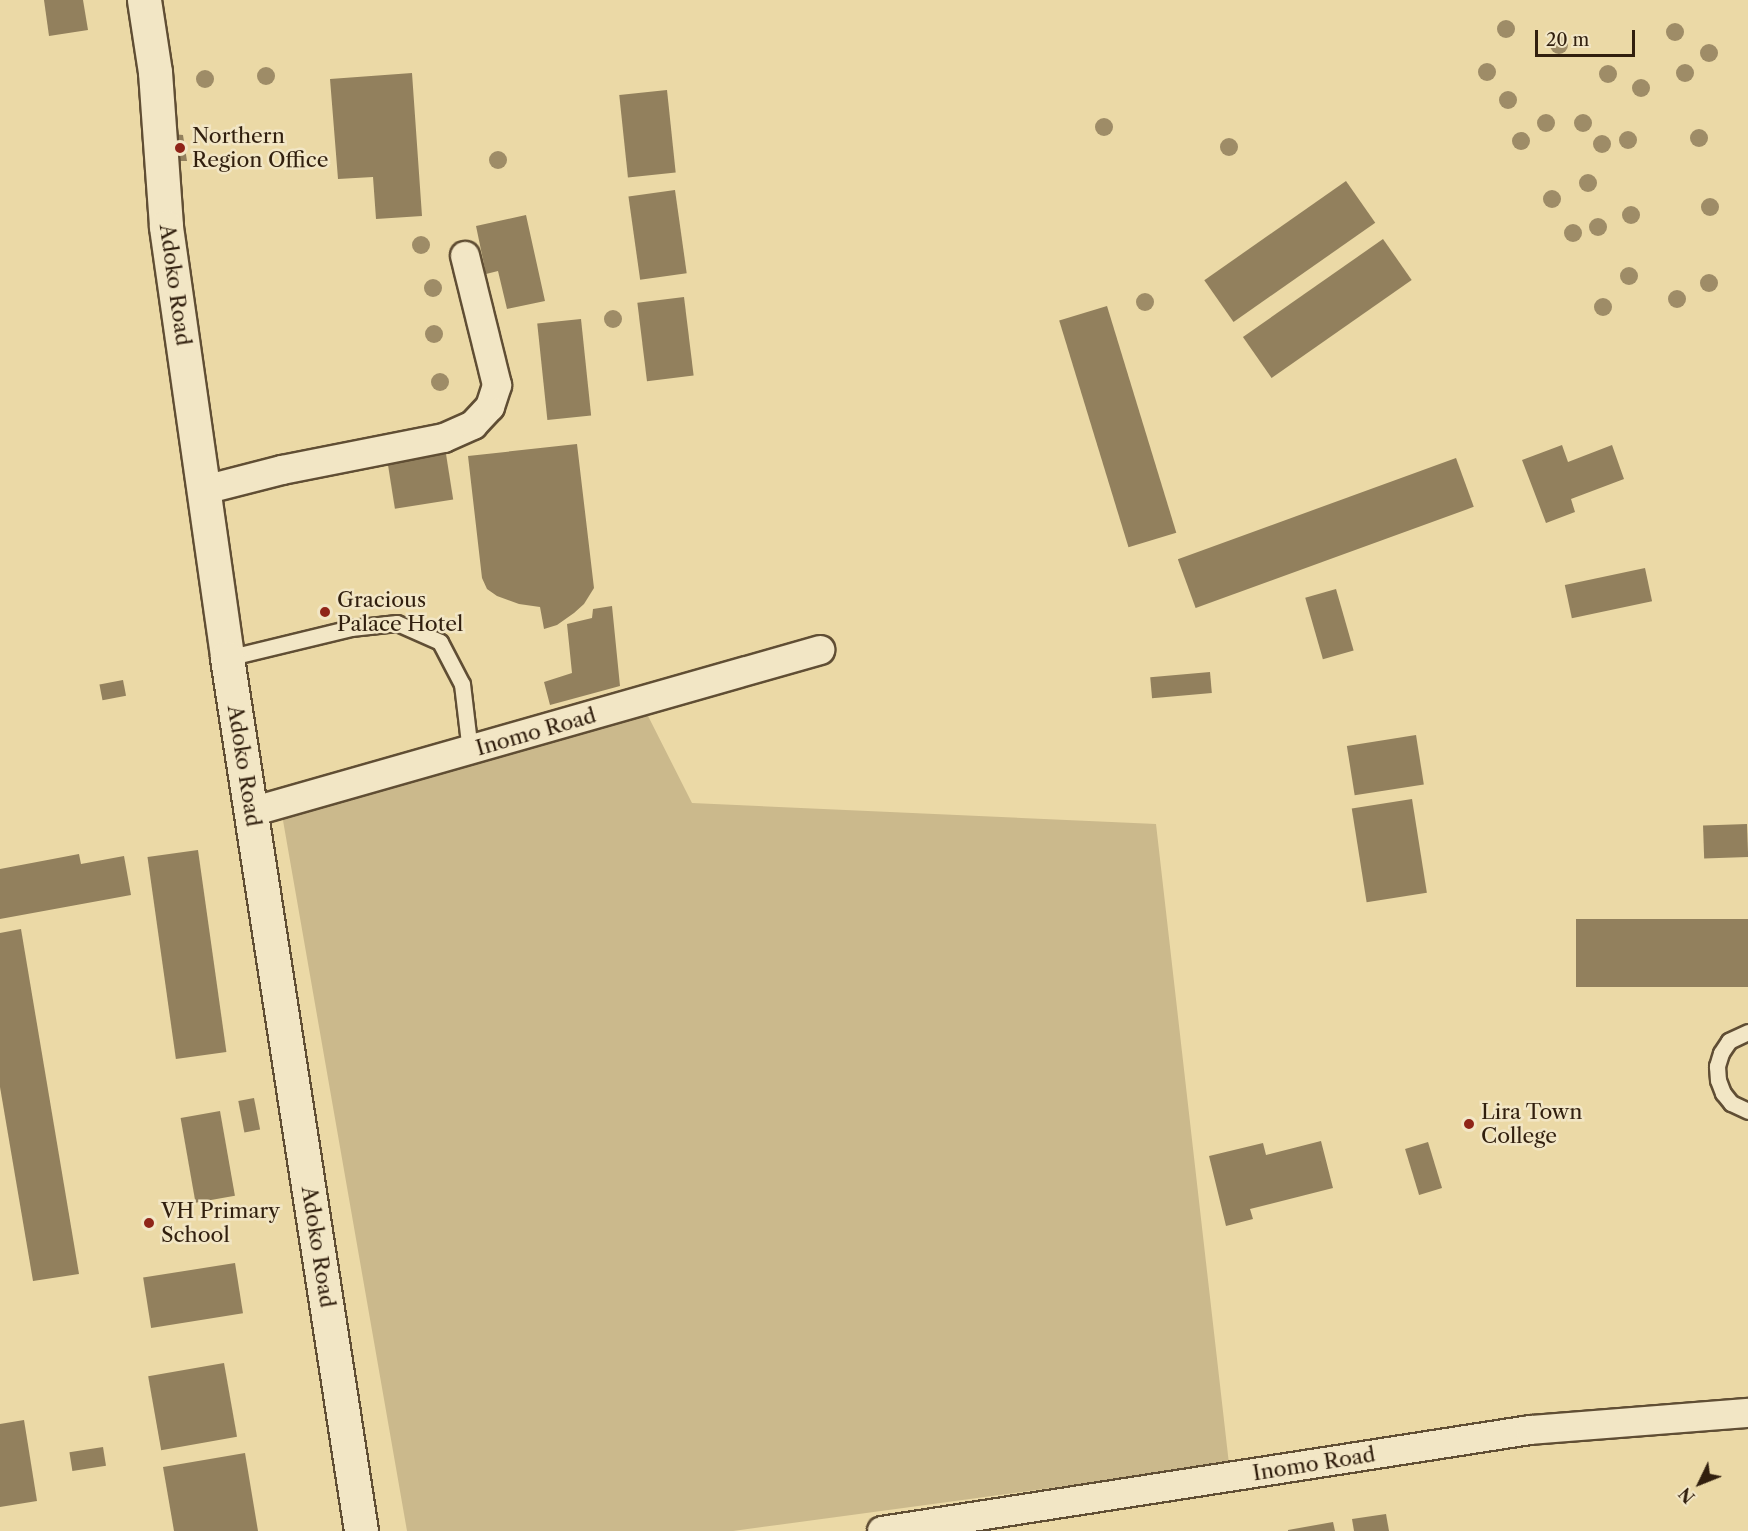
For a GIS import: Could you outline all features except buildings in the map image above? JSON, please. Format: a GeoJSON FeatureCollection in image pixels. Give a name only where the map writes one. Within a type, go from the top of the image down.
{"type":"FeatureCollection","features":[{"type":"Feature","properties":{"kind":"street","name":"Adoko Road"},"geometry":{"type":"LineString","coordinates":[[144,0],[155,72],[166,227],[227,658],[361,1531]]}},
{"type":"Feature","properties":{"kind":"street"},"geometry":{"type":"LineString","coordinates":[[204,490],[282,470],[444,438],[473,426],[490,407],[497,385],[465,256]]}},
{"type":"Feature","properties":{"kind":"street","name":"Inomo Road"},"geometry":{"type":"LineString","coordinates":[[251,812],[820,650]]}},
{"type":"Feature","properties":{"kind":"street","name":"Inomo Road"},"geometry":{"type":"LineString","coordinates":[[882,1531],[1530,1430],[1748,1413]]}},
{"type":"Feature","properties":{"kind":"lane"},"geometry":{"type":"LineString","coordinates":[[227,658],[351,628],[397,623],[440,642],[462,684],[470,751]]}},
{"type":"Feature","properties":{"kind":"lane"},"geometry":{"type":"LineString","coordinates":[[1748,1032],[1730,1041],[1721,1053],[1717,1066],[1718,1080],[1724,1093],[1731,1103],[1748,1111]]}},
{"type":"Feature","properties":{"kind":"shaded area"},"geometry":{"type":"Polygon","coordinates":[[[644,708],[692,803],[1156,824],[1229,1464],[733,1531],[407,1531],[281,809],[644,708]]]}},
{"type":"Feature","properties":{"kind":"place","name":"Northern Region Office"},"geometry":{"type":"Point","coordinates":[180,148]}},
{"type":"Feature","properties":{"kind":"place","name":"Gracious Palace Hotel"},"geometry":{"type":"Point","coordinates":[325,612]}},
{"type":"Feature","properties":{"kind":"place","name":"Lira Town College"},"geometry":{"type":"Point","coordinates":[1469,1124]}},
{"type":"Feature","properties":{"kind":"place","name":"VH Primary School"},"geometry":{"type":"Point","coordinates":[149,1223]}}]}
